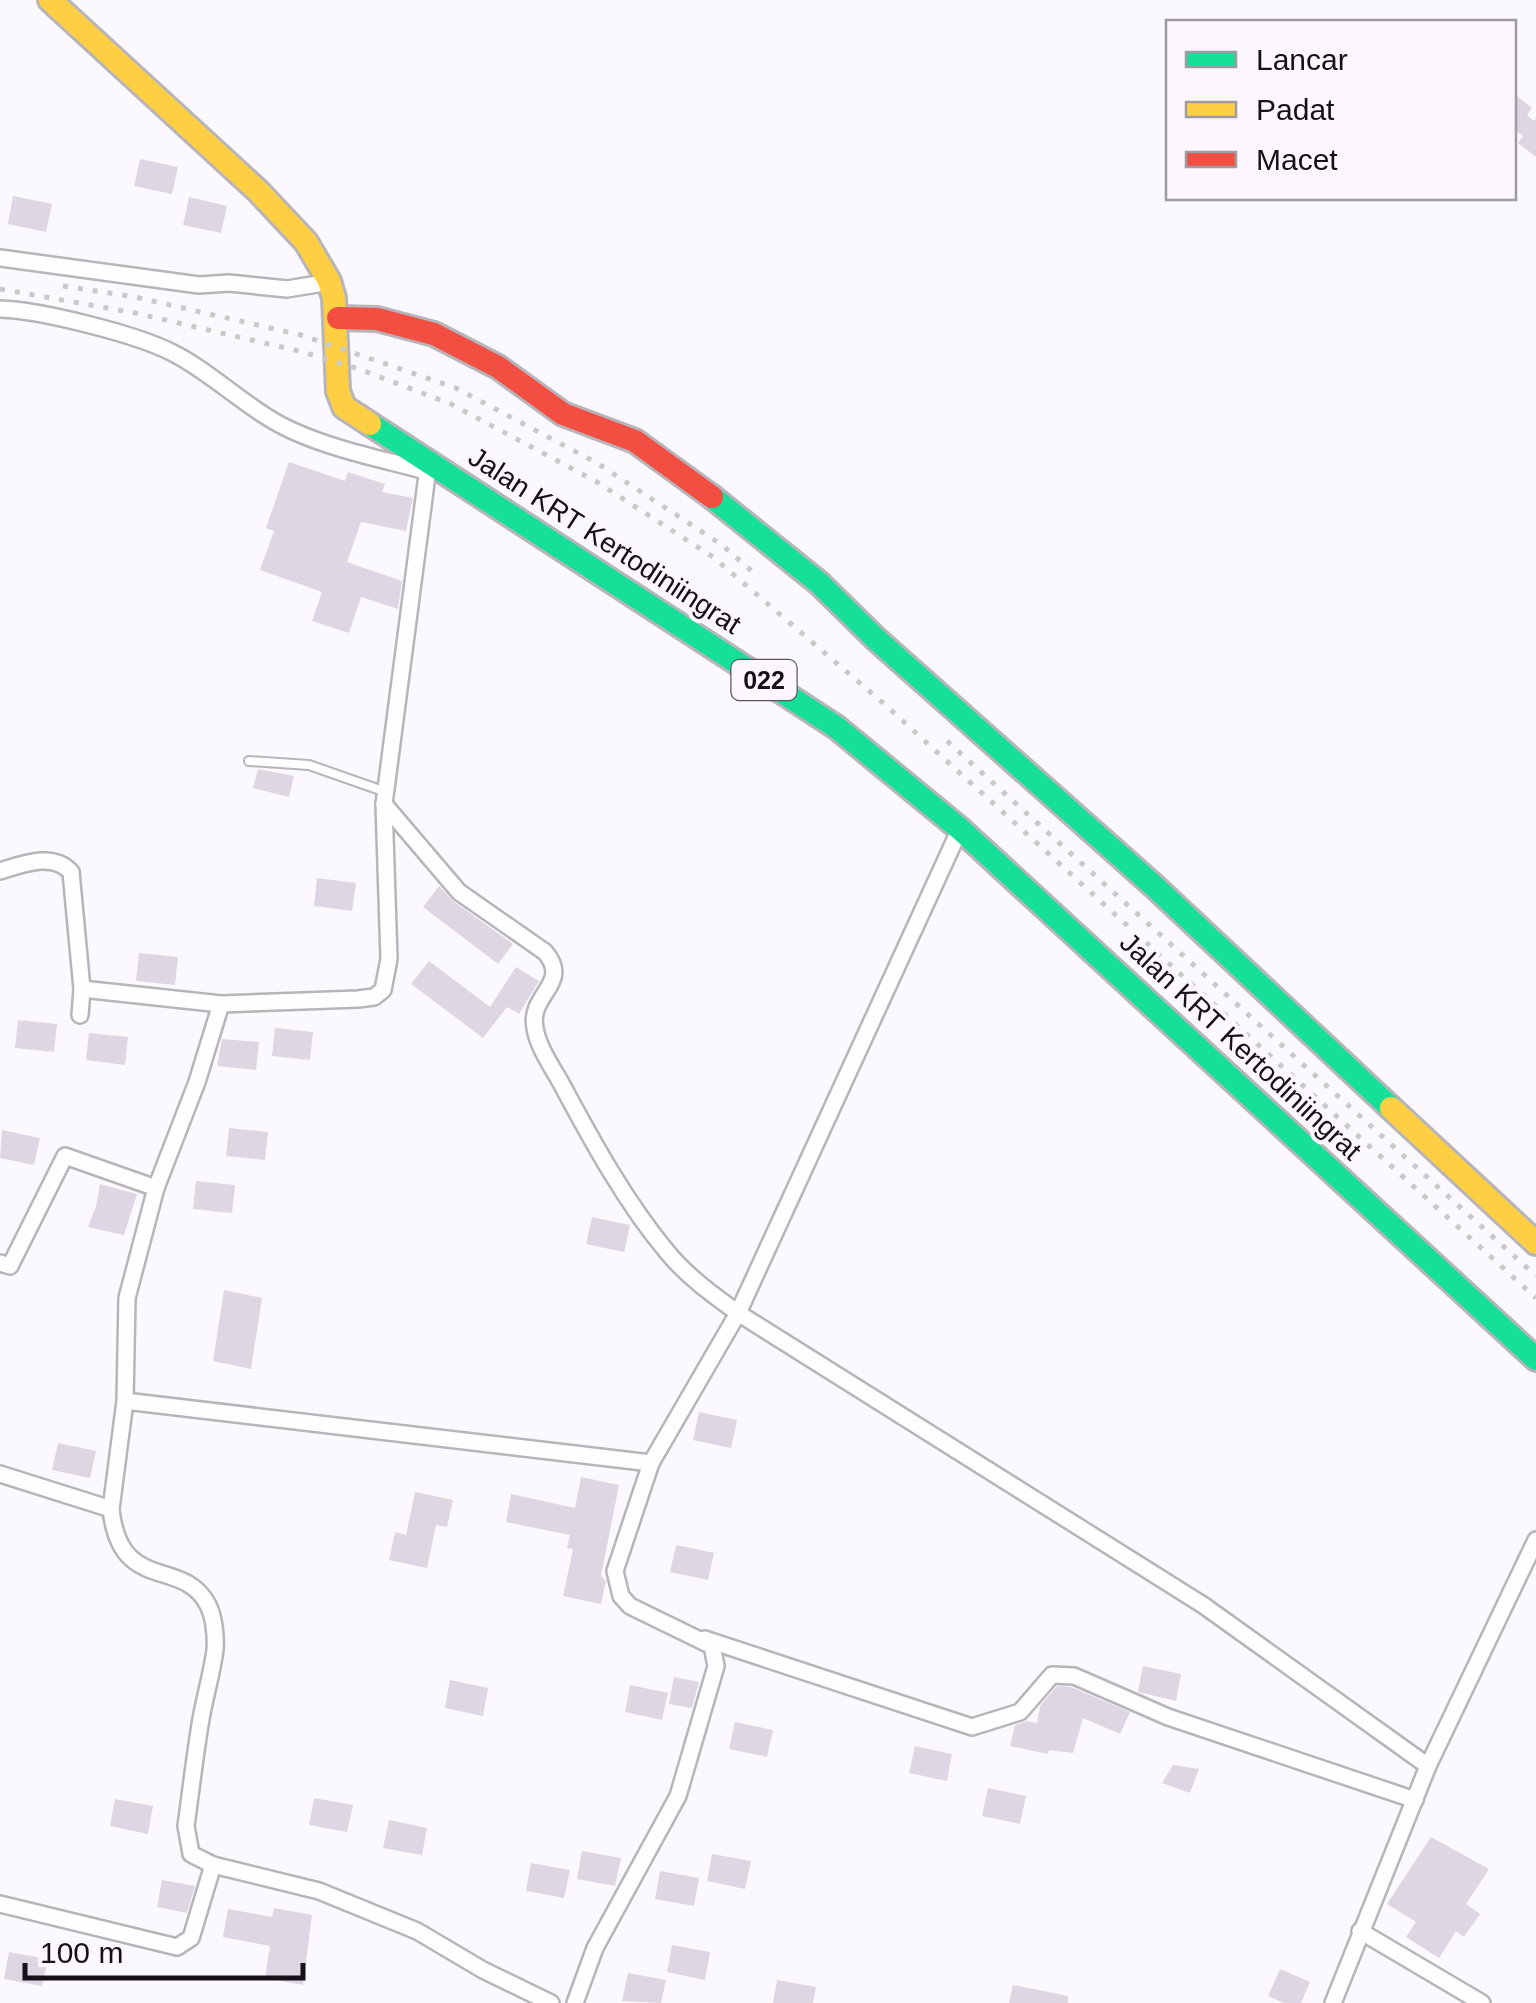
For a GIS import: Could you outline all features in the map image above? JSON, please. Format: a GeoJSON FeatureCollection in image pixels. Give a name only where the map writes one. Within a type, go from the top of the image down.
{"type":"FeatureCollection","features":[{"type":"Feature","properties":{"kind":"main road","name":"Jalan KRT Kertodiniingrat"},"geometry":{"type":"LineString","coordinates":[[50,0],[278,210],[319,262],[330,282],[338,318],[333,372],[344,407],[427,466],[836,727],[960,829],[1536,1358]]}},
{"type":"Feature","properties":{"kind":"main road"},"geometry":{"type":"LineString","coordinates":[[338,318],[376,319],[434,334],[498,367],[562,414],[635,441],[669,463],[820,583],[876,639],[1154,886],[1536,1243]]}},
{"type":"Feature","properties":{"kind":"street"},"geometry":{"type":"LineString","coordinates":[[0,258],[200,285],[229,283],[286,289],[330,282]]}},
{"type":"Feature","properties":{"kind":"street"},"geometry":{"type":"LineString","coordinates":[[0,310],[104,329],[172,352],[293,431],[427,466],[385,798],[389,959],[383,990],[374,997],[358,999],[221,1004],[82,990]]}},
{"type":"Feature","properties":{"kind":"street"},"geometry":{"type":"LineString","coordinates":[[385,798],[434,866],[459,892],[555,963],[556,973],[534,1018],[537,1035],[602,1155],[668,1253],[696,1282],[738,1313],[1203,1605],[1428,1766]]}},
{"type":"Feature","properties":{"kind":"street"},"geometry":{"type":"LineString","coordinates":[[960,829],[738,1313],[650,1463],[614,1571],[621,1596],[641,1613],[698,1637],[972,1727],[1020,1712],[1052,1675],[1074,1676],[1168,1717],[1415,1800]]}},
{"type":"Feature","properties":{"kind":"street"},"geometry":{"type":"LineString","coordinates":[[0,871],[48,860],[63,863],[71,872],[82,990],[80,1015]]}},
{"type":"Feature","properties":{"kind":"street"},"geometry":{"type":"LineString","coordinates":[[221,1004],[197,1082],[156,1188],[127,1298],[125,1400],[111,1509],[113,1526],[130,1559],[142,1568],[198,1591],[212,1614],[215,1648],[186,1826],[191,1854],[214,1865],[290,1881],[416,1931],[551,2003]]}},
{"type":"Feature","properties":{"kind":"street"},"geometry":{"type":"LineString","coordinates":[[0,1263],[10,1266],[64,1156],[156,1188]]}},
{"type":"Feature","properties":{"kind":"street"},"geometry":{"type":"LineString","coordinates":[[125,1400],[650,1463]]}},
{"type":"Feature","properties":{"kind":"street"},"geometry":{"type":"LineString","coordinates":[[0,1474],[111,1509]]}},
{"type":"Feature","properties":{"kind":"street"},"geometry":{"type":"LineString","coordinates":[[1333,2003],[1428,1766],[1536,1540]]}},
{"type":"Feature","properties":{"kind":"street"},"geometry":{"type":"LineString","coordinates":[[575,2003],[594,1948],[678,1796],[716,1666],[712,1646],[698,1637]]}},
{"type":"Feature","properties":{"kind":"street"},"geometry":{"type":"LineString","coordinates":[[0,1904],[176,1947],[191,1938],[214,1865]]}},
{"type":"Feature","properties":{"kind":"street"},"geometry":{"type":"LineString","coordinates":[[1360,1931],[1482,2003]]}},
{"type":"Feature","properties":{"kind":"lane"},"geometry":{"type":"LineString","coordinates":[[249,761],[309,765],[385,798]]}},
{"type":"Feature","properties":{"kind":"building"},"geometry":{"type":"Polygon","coordinates":[[[1516,96],[1532,108],[1527,115],[1536,119],[1536,157],[1518,143],[1523,136],[1516,131],[1516,96]]]}},
{"type":"Feature","properties":{"kind":"building"},"geometry":{"type":"Polygon","coordinates":[[[140,159],[178,167],[172,194],[134,186],[140,159]]]}},
{"type":"Feature","properties":{"kind":"building"},"geometry":{"type":"Polygon","coordinates":[[[13,196],[52,204],[46,232],[8,224],[13,196]]]}},
{"type":"Feature","properties":{"kind":"building"},"geometry":{"type":"Polygon","coordinates":[[[189,197],[227,206],[221,233],[183,225],[189,197]]]}},
{"type":"Feature","properties":{"kind":"building"},"geometry":{"type":"Polygon","coordinates":[[[289,462],[345,481],[348,472],[385,484],[382,492],[413,498],[406,531],[361,522],[347,562],[402,581],[398,609],[361,597],[349,633],[312,621],[322,592],[260,570],[274,531],[266,528],[289,462]]]}},
{"type":"Feature","properties":{"kind":"building"},"geometry":{"type":"Polygon","coordinates":[[[258,769],[294,776],[289,797],[253,788],[258,769]]]}},
{"type":"Feature","properties":{"kind":"building"},"geometry":{"type":"Polygon","coordinates":[[[317,878],[356,883],[352,911],[314,906],[317,878]]]}},
{"type":"Feature","properties":{"kind":"building"},"geometry":{"type":"Polygon","coordinates":[[[439,886],[453,901],[513,944],[498,964],[423,907],[439,886]]]}},
{"type":"Feature","properties":{"kind":"building"},"geometry":{"type":"Polygon","coordinates":[[[139,953],[178,957],[175,985],[136,981],[139,953]]]}},
{"type":"Feature","properties":{"kind":"building"},"geometry":{"type":"Polygon","coordinates":[[[429,961],[490,1007],[516,967],[539,981],[519,1014],[507,1007],[483,1038],[411,984],[429,961]]]}},
{"type":"Feature","properties":{"kind":"building"},"geometry":{"type":"Polygon","coordinates":[[[18,1020],[57,1024],[54,1052],[15,1048],[18,1020]]]}},
{"type":"Feature","properties":{"kind":"building"},"geometry":{"type":"Polygon","coordinates":[[[275,1028],[313,1032],[310,1060],[272,1056],[275,1028]]]}},
{"type":"Feature","properties":{"kind":"building"},"geometry":{"type":"Polygon","coordinates":[[[89,1033],[128,1037],[125,1065],[86,1060],[89,1033]]]}},
{"type":"Feature","properties":{"kind":"building"},"geometry":{"type":"Polygon","coordinates":[[[222,1039],[259,1042],[256,1070],[217,1066],[222,1039]]]}},
{"type":"Feature","properties":{"kind":"building"},"geometry":{"type":"Polygon","coordinates":[[[229,1128],[268,1132],[265,1160],[226,1156],[229,1128]]]}},
{"type":"Feature","properties":{"kind":"building"},"geometry":{"type":"Polygon","coordinates":[[[2,1130],[40,1138],[34,1165],[0,1158],[2,1130]]]}},
{"type":"Feature","properties":{"kind":"building"},"geometry":{"type":"Polygon","coordinates":[[[196,1181],[235,1185],[232,1213],[193,1209],[196,1181]]]}},
{"type":"Feature","properties":{"kind":"building"},"geometry":{"type":"Polygon","coordinates":[[[100,1184],[137,1194],[124,1235],[88,1227],[100,1184]]]}},
{"type":"Feature","properties":{"kind":"building"},"geometry":{"type":"Polygon","coordinates":[[[592,1217],[630,1225],[624,1252],[586,1244],[592,1217]]]}},
{"type":"Feature","properties":{"kind":"building"},"geometry":{"type":"Polygon","coordinates":[[[224,1290],[262,1298],[251,1369],[213,1361],[224,1290]]]}},
{"type":"Feature","properties":{"kind":"building"},"geometry":{"type":"Polygon","coordinates":[[[699,1412],[737,1420],[731,1448],[693,1440],[699,1412]]]}},
{"type":"Feature","properties":{"kind":"building"},"geometry":{"type":"Polygon","coordinates":[[[58,1443],[96,1451],[90,1478],[52,1470],[58,1443]]]}},
{"type":"Feature","properties":{"kind":"building"},"geometry":{"type":"Polygon","coordinates":[[[581,1477],[619,1485],[601,1576],[606,1581],[601,1604],[563,1596],[573,1549],[567,1548],[570,1535],[506,1522],[511,1494],[575,1508],[581,1477]]]}},
{"type":"Feature","properties":{"kind":"building"},"geometry":{"type":"Polygon","coordinates":[[[415,1492],[453,1500],[447,1527],[436,1525],[427,1568],[389,1560],[395,1532],[406,1535],[415,1492]]]}},
{"type":"Feature","properties":{"kind":"building"},"geometry":{"type":"Polygon","coordinates":[[[676,1545],[714,1553],[708,1580],[670,1572],[676,1545]]]}},
{"type":"Feature","properties":{"kind":"building"},"geometry":{"type":"Polygon","coordinates":[[[1143,1666],[1181,1674],[1176,1701],[1138,1692],[1143,1666]]]}},
{"type":"Feature","properties":{"kind":"building"},"geometry":{"type":"Polygon","coordinates":[[[674,1677],[699,1682],[692,1708],[669,1704],[674,1677]]]}},
{"type":"Feature","properties":{"kind":"building"},"geometry":{"type":"Polygon","coordinates":[[[450,1680],[488,1688],[483,1716],[445,1708],[450,1680]]]}},
{"type":"Feature","properties":{"kind":"building"},"geometry":{"type":"Polygon","coordinates":[[[630,1685],[668,1693],[662,1720],[625,1712],[630,1685]]]}},
{"type":"Feature","properties":{"kind":"building"},"geometry":{"type":"Polygon","coordinates":[[[1057,1686],[1071,1687],[1130,1712],[1120,1734],[1083,1718],[1073,1753],[1049,1750],[1048,1754],[1010,1746],[1015,1725],[1037,1723],[1040,1706],[1057,1686]]]}},
{"type":"Feature","properties":{"kind":"building"},"geometry":{"type":"Polygon","coordinates":[[[735,1722],[773,1730],[767,1757],[729,1749],[735,1722]]]}},
{"type":"Feature","properties":{"kind":"building"},"geometry":{"type":"Polygon","coordinates":[[[915,1746],[952,1754],[947,1781],[909,1773],[915,1746]]]}},
{"type":"Feature","properties":{"kind":"building"},"geometry":{"type":"Polygon","coordinates":[[[1173,1765],[1199,1769],[1190,1793],[1162,1783],[1173,1765]]]}},
{"type":"Feature","properties":{"kind":"building"},"geometry":{"type":"Polygon","coordinates":[[[988,1788],[1026,1796],[1020,1824],[982,1816],[988,1788]]]}},
{"type":"Feature","properties":{"kind":"building"},"geometry":{"type":"Polygon","coordinates":[[[314,1798],[353,1805],[347,1832],[309,1825],[314,1798]]]}},
{"type":"Feature","properties":{"kind":"building"},"geometry":{"type":"Polygon","coordinates":[[[115,1799],[153,1806],[148,1834],[110,1826],[115,1799]]]}},
{"type":"Feature","properties":{"kind":"building"},"geometry":{"type":"Polygon","coordinates":[[[389,1820],[427,1828],[422,1855],[383,1848],[389,1820]]]}},
{"type":"Feature","properties":{"kind":"building"},"geometry":{"type":"Polygon","coordinates":[[[1431,1837],[1489,1869],[1466,1904],[1480,1914],[1464,1937],[1456,1931],[1439,1958],[1406,1937],[1416,1922],[1387,1904],[1431,1837]]]}},
{"type":"Feature","properties":{"kind":"building"},"geometry":{"type":"Polygon","coordinates":[[[582,1851],[621,1858],[615,1886],[577,1879],[582,1851]]]}},
{"type":"Feature","properties":{"kind":"building"},"geometry":{"type":"Polygon","coordinates":[[[712,1854],[751,1861],[745,1889],[707,1881],[712,1854]]]}},
{"type":"Feature","properties":{"kind":"building"},"geometry":{"type":"Polygon","coordinates":[[[531,1863],[570,1870],[564,1898],[526,1891],[531,1863]]]}},
{"type":"Feature","properties":{"kind":"building"},"geometry":{"type":"Polygon","coordinates":[[[660,1871],[699,1878],[694,1906],[655,1899],[660,1871]]]}},
{"type":"Feature","properties":{"kind":"building"},"geometry":{"type":"Polygon","coordinates":[[[162,1880],[195,1886],[187,1913],[157,1907],[162,1880]]]}},
{"type":"Feature","properties":{"kind":"building"},"geometry":{"type":"Polygon","coordinates":[[[274,1908],[312,1915],[303,1985],[265,1978],[270,1946],[223,1937],[228,1909],[272,1917],[274,1908]]]}},
{"type":"Feature","properties":{"kind":"building"},"geometry":{"type":"Polygon","coordinates":[[[672,1945],[710,1952],[705,1980],[667,1972],[672,1945]]]}},
{"type":"Feature","properties":{"kind":"building"},"geometry":{"type":"Polygon","coordinates":[[[9,1952],[48,1959],[42,1986],[4,1979],[9,1952]]]}},
{"type":"Feature","properties":{"kind":"building"},"geometry":{"type":"Polygon","coordinates":[[[1280,1969],[1310,1982],[1301,2003],[1284,2003],[1268,1996],[1280,1969]]]}},
{"type":"Feature","properties":{"kind":"building"},"geometry":{"type":"Polygon","coordinates":[[[628,1973],[666,1980],[661,2003],[622,2001],[628,1973]]]}},
{"type":"Feature","properties":{"kind":"building"},"geometry":{"type":"Polygon","coordinates":[[[777,1980],[816,1987],[813,2003],[773,2003],[777,1980]]]}},
{"type":"Feature","properties":{"kind":"building"},"geometry":{"type":"Polygon","coordinates":[[[1013,1985],[1068,1996],[1068,2003],[1009,2003],[1013,1985]]]}},
{"type":"Feature","properties":{"kind":"railway"},"geometry":{"type":"LineString","coordinates":[[63,286],[135,297],[301,335],[456,388],[597,463],[722,545],[755,574]]}},
{"type":"Feature","properties":{"kind":"railway"},"geometry":{"type":"LineString","coordinates":[[0,289],[135,313],[359,369],[451,404],[597,482],[713,557],[882,702],[1536,1298]]}},
{"type":"Feature","properties":{"kind":"railway"},"geometry":{"type":"LineString","coordinates":[[947,741],[1536,1276]]}},
{"type":"Feature","properties":{"kind":"traffic: fast"},"geometry":{"type":"LineString","coordinates":[[370,424],[836,727],[960,829],[1536,1359]]}},
{"type":"Feature","properties":{"kind":"traffic: fast"},"geometry":{"type":"LineString","coordinates":[[712,497],[819,583],[876,639],[1154,886],[1391,1108]]}},
{"type":"Feature","properties":{"kind":"traffic: slow"},"geometry":{"type":"LineString","coordinates":[[50,0],[258,191],[306,242],[329,281],[334,298],[338,391],[344,407],[370,424]]}},
{"type":"Feature","properties":{"kind":"traffic: slow"},"geometry":{"type":"LineString","coordinates":[[1391,1108],[1536,1243]]}},
{"type":"Feature","properties":{"kind":"traffic: jam"},"geometry":{"type":"LineString","coordinates":[[338,318],[377,319],[434,334],[498,367],[563,414],[635,441],[712,497]]}}]}
